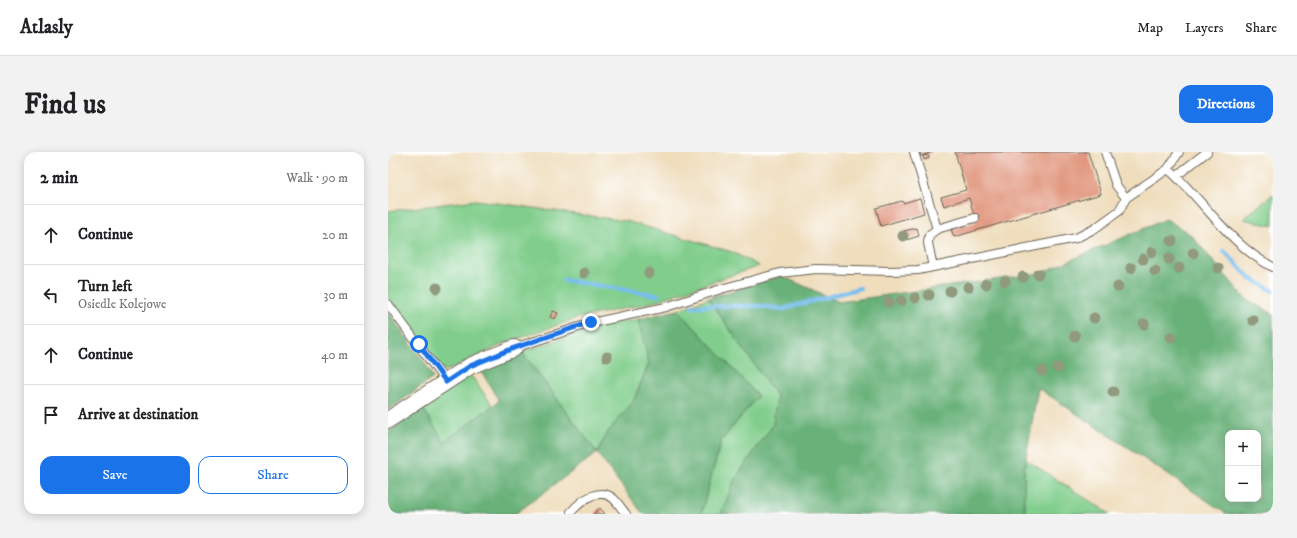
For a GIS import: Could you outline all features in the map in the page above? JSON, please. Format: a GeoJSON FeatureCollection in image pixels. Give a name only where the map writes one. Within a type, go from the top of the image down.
{"type":"FeatureCollection","features":[{"type":"Feature","properties":{"kind":"street"},"geometry":{"type":"LineString","coordinates":[[388,420],[470,366],[514,348]]}},
{"type":"Feature","properties":{"kind":"lane"},"geometry":{"type":"LineString","coordinates":[[914,152],[937,229]]}},
{"type":"Feature","properties":{"kind":"lane"},"geometry":{"type":"LineString","coordinates":[[1106,152],[1116,185],[1126,198]]}},
{"type":"Feature","properties":{"kind":"lane"},"geometry":{"type":"LineString","coordinates":[[514,348],[591,322],[666,307],[721,289],[780,273],[816,268],[890,271],[933,267],[1076,238],[1094,229],[1119,211],[1126,198],[1168,169],[1180,152]]}},
{"type":"Feature","properties":{"kind":"lane"},"geometry":{"type":"LineString","coordinates":[[1176,176],[1207,152]]}},
{"type":"Feature","properties":{"kind":"lane"},"geometry":{"type":"LineString","coordinates":[[1168,169],[1233,238],[1255,257],[1273,267]]}},
{"type":"Feature","properties":{"kind":"lane"},"geometry":{"type":"LineString","coordinates":[[933,267],[928,239],[931,233],[937,229],[975,218]]}},
{"type":"Feature","properties":{"kind":"lane"},"geometry":{"type":"LineString","coordinates":[[388,304],[446,382]]}},
{"type":"Feature","properties":{"kind":"lane"},"geometry":{"type":"LineString","coordinates":[[571,512],[590,496],[602,494],[614,499],[626,514]]}},
{"type":"Feature","properties":{"kind":"green space"},"geometry":{"type":"Polygon","coordinates":[[[1273,194],[1273,226],[1243,219],[1273,194]]]}},
{"type":"Feature","properties":{"kind":"green space"},"geometry":{"type":"Polygon","coordinates":[[[476,200],[626,221],[732,252],[759,266],[650,303],[578,318],[505,343],[448,370],[442,369],[388,297],[388,211],[476,200]]]}},
{"type":"Feature","properties":{"kind":"green space"},"geometry":{"type":"Polygon","coordinates":[[[1166,219],[1190,234],[1245,298],[1273,314],[1273,514],[1227,514],[1038,388],[1024,470],[1025,514],[721,514],[735,479],[773,425],[777,397],[708,298],[782,276],[839,302],[1041,273],[1166,219]]]}},
{"type":"Feature","properties":{"kind":"green space"},"geometry":{"type":"Polygon","coordinates":[[[708,298],[777,397],[773,425],[735,479],[721,514],[701,514],[721,441],[758,396],[678,310],[708,298]]]}},
{"type":"Feature","properties":{"kind":"green space"},"geometry":{"type":"Polygon","coordinates":[[[678,310],[758,396],[721,441],[701,514],[643,514],[597,453],[608,432],[633,402],[649,363],[638,319],[678,310]]]}},
{"type":"Feature","properties":{"kind":"green space"},"geometry":{"type":"Polygon","coordinates":[[[388,312],[426,365],[433,378],[388,410],[388,312]]]}},
{"type":"Feature","properties":{"kind":"green space"},"geometry":{"type":"Polygon","coordinates":[[[638,319],[649,363],[633,402],[608,432],[597,453],[522,352],[599,326],[638,319]]]}},
{"type":"Feature","properties":{"kind":"green space"},"geometry":{"type":"Polygon","coordinates":[[[522,352],[597,453],[515,514],[388,514],[388,432],[423,408],[444,442],[499,401],[480,369],[522,352]]]}},
{"type":"Feature","properties":{"kind":"green space"},"geometry":{"type":"Polygon","coordinates":[[[468,376],[473,378],[493,406],[444,442],[423,408],[468,376]]]}},
{"type":"Feature","properties":{"kind":"green space"},"geometry":{"type":"Polygon","coordinates":[[[1025,459],[1110,514],[1025,514],[1025,459]]]}},
{"type":"Feature","properties":{"kind":"building"},"geometry":{"type":"Polygon","coordinates":[[[920,152],[933,152],[921,156],[920,152]]]}},
{"type":"Feature","properties":{"kind":"building"},"geometry":{"type":"Polygon","coordinates":[[[955,152],[1088,152],[1101,194],[954,237],[951,229],[976,222],[969,198],[944,206],[941,197],[966,190],[955,152]]]}},
{"type":"Feature","properties":{"kind":"building"},"geometry":{"type":"Polygon","coordinates":[[[928,155],[929,158],[924,160],[923,156],[928,155]]]}},
{"type":"Feature","properties":{"kind":"building"},"geometry":{"type":"Polygon","coordinates":[[[920,198],[924,213],[881,226],[876,208],[920,198]]]}},
{"type":"Feature","properties":{"kind":"building"},"geometry":{"type":"Polygon","coordinates":[[[917,228],[919,236],[906,240],[904,231],[917,228]]]}},
{"type":"Feature","properties":{"kind":"building"},"geometry":{"type":"Polygon","coordinates":[[[553,311],[558,313],[555,319],[550,317],[553,311]]]}},
{"type":"Feature","properties":{"kind":"building"},"geometry":{"type":"Polygon","coordinates":[[[600,508],[605,514],[593,514],[600,508]]]}},
{"type":"Feature","properties":{"kind":"waterway"},"geometry":{"type":"LineString","coordinates":[[1224,251],[1250,278],[1273,291]]}},
{"type":"Feature","properties":{"kind":"waterway"},"geometry":{"type":"LineString","coordinates":[[563,280],[658,295]]}},
{"type":"Feature","properties":{"kind":"waterway"},"geometry":{"type":"LineString","coordinates":[[692,306],[759,306],[783,309],[860,288]]}},
{"type":"Feature","properties":{"kind":"route"},"geometry":{"type":"LineString","coordinates":[[419,344],[440,371],[446,382],[470,366],[514,348],[591,322]]}}]}
